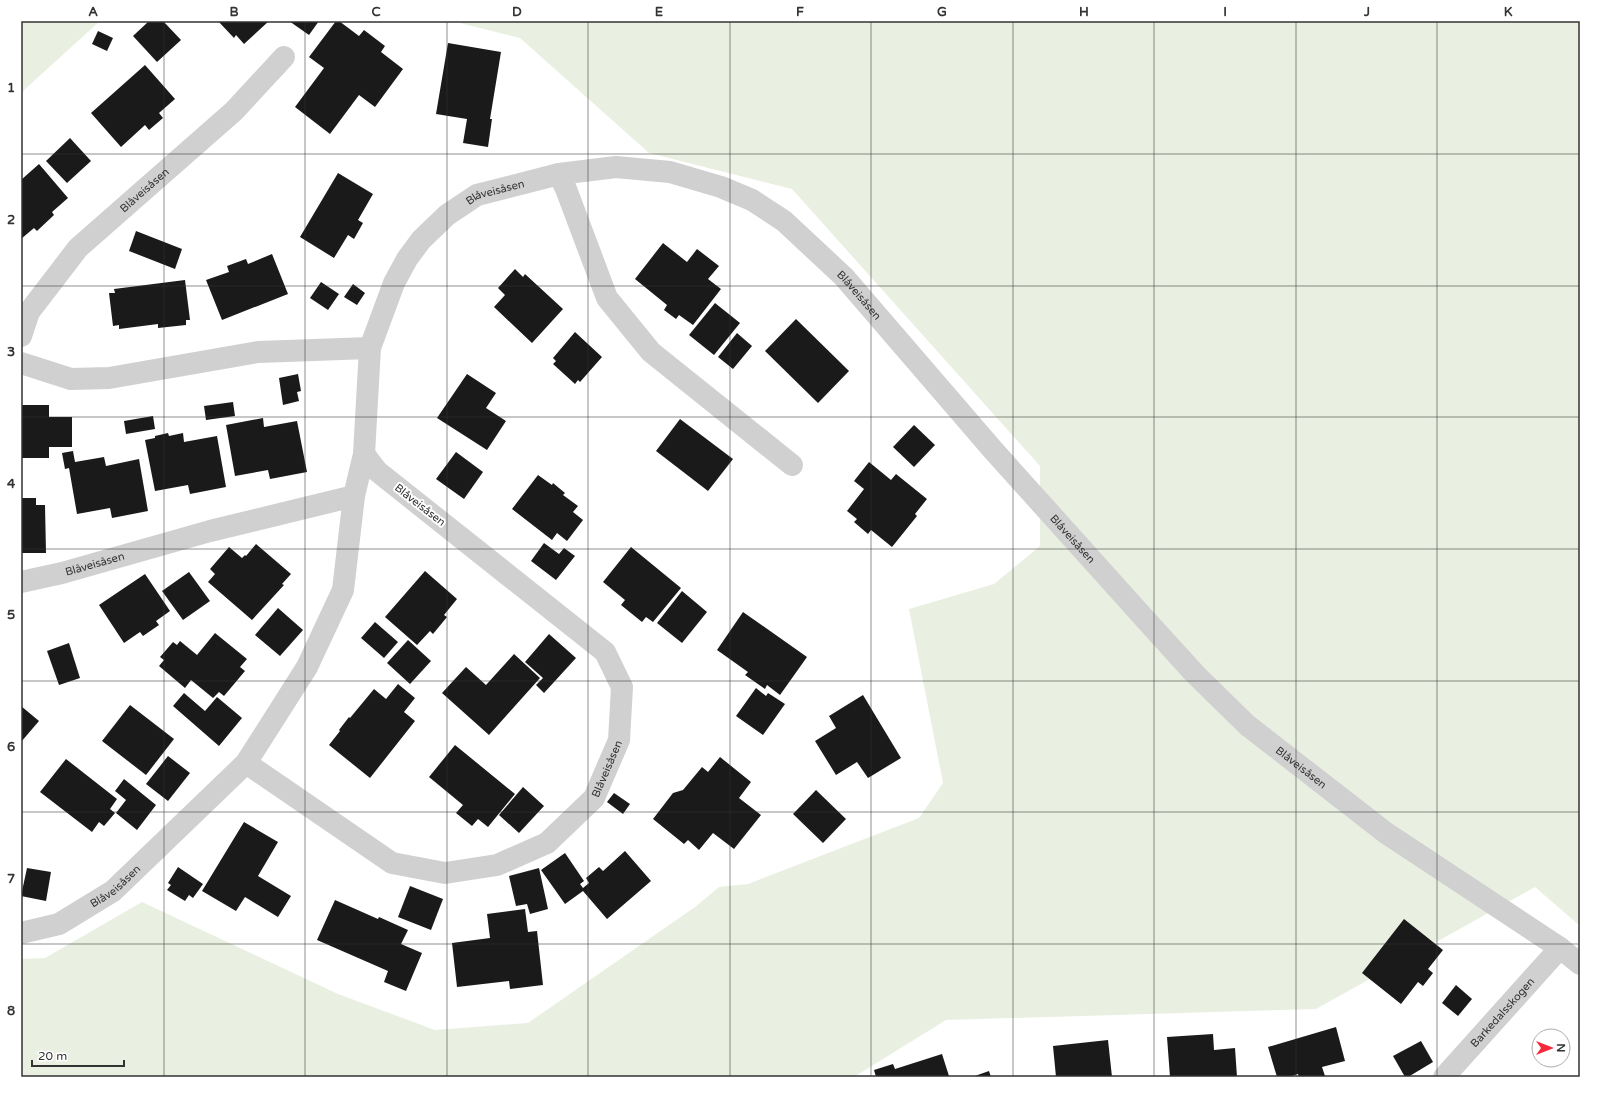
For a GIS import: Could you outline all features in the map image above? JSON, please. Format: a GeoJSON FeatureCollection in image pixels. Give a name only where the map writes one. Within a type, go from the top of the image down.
{"type":"FeatureCollection","features":[{"type":"Feature","properties":{"kind":"street","name":"Blåveisåsen"},"geometry":{"type":"LineString","coordinates":[[21,336],[29,312],[78,248],[234,111],[284,57]]}},
{"type":"Feature","properties":{"kind":"street","name":"Blåveisåsen"},"geometry":{"type":"LineString","coordinates":[[21,933],[60,924],[113,891],[246,763],[306,667],[343,590],[354,496],[364,454],[370,348],[394,283],[407,260],[421,240],[447,215],[477,195],[559,174],[616,167],[670,172],[721,187],[752,200],[784,221],[844,277],[993,450],[1145,619],[1195,674],[1247,725],[1386,833],[1560,948],[1580,964]]}},
{"type":"Feature","properties":{"kind":"street"},"geometry":{"type":"LineString","coordinates":[[559,174],[607,298],[651,352],[792,465]]}},
{"type":"Feature","properties":{"kind":"street"},"geometry":{"type":"LineString","coordinates":[[21,363],[71,379],[109,378],[258,352],[370,348]]}},
{"type":"Feature","properties":{"kind":"street","name":"Blåveisåsen"},"geometry":{"type":"LineString","coordinates":[[246,763],[392,863],[445,873],[497,865],[547,843],[594,798],[618,740],[622,687],[605,652],[377,471],[364,454]]}},
{"type":"Feature","properties":{"kind":"street","name":"Blåveisåsen"},"geometry":{"type":"LineString","coordinates":[[21,582],[62,573],[210,531],[354,496]]}},
{"type":"Feature","properties":{"kind":"street","name":"Barkedalsskogen"},"geometry":{"type":"LineString","coordinates":[[1444,1077],[1560,948]]}},
{"type":"Feature","properties":{"kind":"green space"},"geometry":{"type":"Polygon","coordinates":[[[21,21],[100,21],[24,90],[21,96],[21,21]]]}},
{"type":"Feature","properties":{"kind":"green space"},"geometry":{"type":"Polygon","coordinates":[[[452,21],[1580,21],[1580,926],[1535,887],[1316,1009],[946,1020],[854,1077],[21,1077],[21,959],[45,958],[142,902],[338,994],[435,1030],[528,1023],[695,907],[719,887],[748,884],[919,818],[943,783],[909,609],[994,584],[1040,546],[1040,466],[792,189],[649,153],[520,38],[452,21]]]}},
{"type":"Feature","properties":{"kind":"building"},"geometry":{"type":"Polygon","coordinates":[[[149,21],[163,21],[181,40],[157,62],[133,36],[149,21]]]}},
{"type":"Feature","properties":{"kind":"building"},"geometry":{"type":"Polygon","coordinates":[[[218,21],[269,21],[244,44],[236,35],[234,38],[218,21]]]}},
{"type":"Feature","properties":{"kind":"building"},"geometry":{"type":"Polygon","coordinates":[[[289,21],[319,21],[309,35],[289,21]]]}},
{"type":"Feature","properties":{"kind":"building"},"geometry":{"type":"Polygon","coordinates":[[[336,21],[339,21],[359,36],[364,30],[385,46],[381,52],[403,69],[375,107],[359,95],[330,134],[295,107],[324,68],[309,57],[336,21]]]}},
{"type":"Feature","properties":{"kind":"building"},"geometry":{"type":"Polygon","coordinates":[[[98,31],[113,38],[107,51],[92,44],[98,31]]]}},
{"type":"Feature","properties":{"kind":"building"},"geometry":{"type":"Polygon","coordinates":[[[448,43],[501,52],[490,119],[492,119],[488,147],[463,143],[467,119],[436,114],[448,43]]]}},
{"type":"Feature","properties":{"kind":"building"},"geometry":{"type":"Polygon","coordinates":[[[145,65],[175,99],[159,113],[163,118],[149,130],[145,125],[121,147],[91,113],[145,65]]]}},
{"type":"Feature","properties":{"kind":"building"},"geometry":{"type":"Polygon","coordinates":[[[70,138],[91,161],[67,183],[46,161],[70,138]]]}},
{"type":"Feature","properties":{"kind":"building"},"geometry":{"type":"Polygon","coordinates":[[[39,164],[68,198],[52,212],[54,215],[37,231],[34,228],[21,239],[21,180],[39,164]]]}},
{"type":"Feature","properties":{"kind":"building"},"geometry":{"type":"Polygon","coordinates":[[[338,173],[373,194],[358,220],[363,223],[354,239],[348,235],[334,258],[300,237],[338,173]]]}},
{"type":"Feature","properties":{"kind":"building"},"geometry":{"type":"Polygon","coordinates":[[[136,231],[182,249],[175,269],[129,251],[136,231]]]}},
{"type":"Feature","properties":{"kind":"building"},"geometry":{"type":"Polygon","coordinates":[[[663,243],[687,262],[697,249],[719,266],[708,279],[721,289],[693,325],[679,315],[676,319],[664,310],[667,305],[635,279],[663,243]]]}},
{"type":"Feature","properties":{"kind":"building"},"geometry":{"type":"Polygon","coordinates":[[[272,254],[288,294],[222,320],[206,280],[229,272],[227,266],[246,259],[248,264],[272,254]]]}},
{"type":"Feature","properties":{"kind":"building"},"geometry":{"type":"Polygon","coordinates":[[[515,269],[523,277],[525,274],[563,309],[532,343],[494,307],[505,295],[498,288],[515,269]]]}},
{"type":"Feature","properties":{"kind":"building"},"geometry":{"type":"Polygon","coordinates":[[[185,280],[190,320],[186,320],[186,325],[158,328],[158,324],[119,329],[119,325],[113,326],[109,293],[115,293],[114,289],[185,280]]]}},
{"type":"Feature","properties":{"kind":"building"},"geometry":{"type":"Polygon","coordinates":[[[321,282],[339,294],[328,310],[310,298],[321,282]]]}},
{"type":"Feature","properties":{"kind":"building"},"geometry":{"type":"Polygon","coordinates":[[[353,284],[365,293],[357,305],[344,297],[353,284]]]}},
{"type":"Feature","properties":{"kind":"building"},"geometry":{"type":"Polygon","coordinates":[[[715,303],[740,323],[714,355],[689,335],[715,303]]]}},
{"type":"Feature","properties":{"kind":"building"},"geometry":{"type":"Polygon","coordinates":[[[796,319],[849,371],[818,403],[765,351],[796,319]]]}},
{"type":"Feature","properties":{"kind":"building"},"geometry":{"type":"Polygon","coordinates":[[[575,332],[602,357],[580,382],[578,380],[575,384],[553,364],[556,361],[553,358],[575,332]]]}},
{"type":"Feature","properties":{"kind":"building"},"geometry":{"type":"Polygon","coordinates":[[[737,333],[752,346],[733,369],[718,357],[737,333]]]}},
{"type":"Feature","properties":{"kind":"building"},"geometry":{"type":"Polygon","coordinates":[[[298,374],[301,391],[297,392],[299,401],[283,405],[279,378],[298,374]]]}},
{"type":"Feature","properties":{"kind":"building"},"geometry":{"type":"Polygon","coordinates":[[[467,374],[496,393],[486,408],[506,421],[487,450],[437,418],[467,374]]]}},
{"type":"Feature","properties":{"kind":"building"},"geometry":{"type":"Polygon","coordinates":[[[233,402],[235,416],[206,420],[204,406],[233,402]]]}},
{"type":"Feature","properties":{"kind":"building"},"geometry":{"type":"Polygon","coordinates":[[[21,405],[49,405],[49,417],[72,417],[72,447],[49,447],[49,458],[21,458],[21,405]]]}},
{"type":"Feature","properties":{"kind":"building"},"geometry":{"type":"Polygon","coordinates":[[[153,416],[155,429],[126,434],[124,421],[153,416]]]}},
{"type":"Feature","properties":{"kind":"building"},"geometry":{"type":"Polygon","coordinates":[[[263,418],[264,427],[297,421],[307,472],[270,479],[268,470],[235,476],[226,425],[263,418]]]}},
{"type":"Feature","properties":{"kind":"building"},"geometry":{"type":"Polygon","coordinates":[[[680,419],[733,459],[708,491],[656,451],[680,419]]]}},
{"type":"Feature","properties":{"kind":"building"},"geometry":{"type":"Polygon","coordinates":[[[914,425],[935,445],[914,467],[893,447],[914,425]]]}},
{"type":"Feature","properties":{"kind":"building"},"geometry":{"type":"Polygon","coordinates":[[[168,433],[169,436],[183,433],[184,442],[217,436],[226,487],[190,494],[188,485],[155,491],[145,440],[168,433]]]}},
{"type":"Feature","properties":{"kind":"building"},"geometry":{"type":"Polygon","coordinates":[[[73,451],[75,462],[104,457],[106,466],[139,459],[148,511],[112,518],[110,508],[77,514],[69,468],[65,469],[62,453],[73,451]]]}},
{"type":"Feature","properties":{"kind":"building"},"geometry":{"type":"Polygon","coordinates":[[[456,452],[483,472],[464,499],[436,479],[456,452]]]}},
{"type":"Feature","properties":{"kind":"building"},"geometry":{"type":"Polygon","coordinates":[[[869,462],[891,480],[896,474],[927,499],[915,514],[917,516],[892,547],[871,530],[868,534],[854,522],[857,519],[847,511],[864,489],[854,481],[869,462]]]}},
{"type":"Feature","properties":{"kind":"building"},"geometry":{"type":"Polygon","coordinates":[[[538,475],[552,485],[553,483],[565,493],[563,495],[578,506],[573,512],[583,520],[567,541],[557,533],[552,540],[512,509],[538,475]]]}},
{"type":"Feature","properties":{"kind":"building"},"geometry":{"type":"Polygon","coordinates":[[[21,498],[36,498],[36,505],[45,505],[46,553],[21,553],[21,498]]]}},
{"type":"Feature","properties":{"kind":"building"},"geometry":{"type":"Polygon","coordinates":[[[544,543],[559,554],[564,548],[575,556],[556,580],[531,561],[544,543]]]}},
{"type":"Feature","properties":{"kind":"building"},"geometry":{"type":"Polygon","coordinates":[[[256,544],[291,574],[282,584],[284,585],[252,620],[208,582],[215,574],[210,569],[229,547],[242,558],[245,555],[246,556],[256,544]]]}},
{"type":"Feature","properties":{"kind":"building"},"geometry":{"type":"Polygon","coordinates":[[[631,547],[681,588],[653,622],[646,617],[642,622],[621,605],[625,600],[603,582],[631,547]]]}},
{"type":"Feature","properties":{"kind":"building"},"geometry":{"type":"Polygon","coordinates":[[[425,571],[457,599],[444,615],[447,617],[433,634],[430,631],[417,645],[385,617],[425,571]]]}},
{"type":"Feature","properties":{"kind":"building"},"geometry":{"type":"Polygon","coordinates":[[[189,572],[210,601],[183,620],[162,591],[189,572]]]}},
{"type":"Feature","properties":{"kind":"building"},"geometry":{"type":"Polygon","coordinates":[[[145,574],[170,611],[156,621],[159,625],[143,636],[140,632],[124,643],[99,605],[145,574]]]}},
{"type":"Feature","properties":{"kind":"building"},"geometry":{"type":"Polygon","coordinates":[[[682,591],[707,612],[682,643],[657,623],[682,591]]]}},
{"type":"Feature","properties":{"kind":"building"},"geometry":{"type":"Polygon","coordinates":[[[278,608],[303,630],[280,656],[255,635],[278,608]]]}},
{"type":"Feature","properties":{"kind":"building"},"geometry":{"type":"Polygon","coordinates":[[[743,612],[807,657],[780,695],[767,685],[765,689],[745,675],[748,672],[717,650],[743,612]]]}},
{"type":"Feature","properties":{"kind":"building"},"geometry":{"type":"Polygon","coordinates":[[[375,622],[398,642],[384,658],[361,638],[375,622]]]}},
{"type":"Feature","properties":{"kind":"building"},"geometry":{"type":"Polygon","coordinates":[[[215,633],[247,659],[240,667],[245,671],[224,696],[219,692],[213,698],[191,680],[185,688],[159,666],[164,660],[160,657],[173,642],[177,645],[180,641],[197,655],[215,633]]]}},
{"type":"Feature","properties":{"kind":"building"},"geometry":{"type":"Polygon","coordinates":[[[549,634],[576,658],[544,693],[536,685],[543,678],[525,662],[549,634]]]}},
{"type":"Feature","properties":{"kind":"building"},"geometry":{"type":"Polygon","coordinates":[[[408,640],[431,661],[410,684],[387,663],[408,640]]]}},
{"type":"Feature","properties":{"kind":"building"},"geometry":{"type":"Polygon","coordinates":[[[69,643],[80,678],[59,685],[47,651],[69,643]]]}},
{"type":"Feature","properties":{"kind":"building"},"geometry":{"type":"Polygon","coordinates":[[[514,654],[540,678],[489,735],[442,693],[466,667],[486,685],[514,654]]]}},
{"type":"Feature","properties":{"kind":"building"},"geometry":{"type":"Polygon","coordinates":[[[398,684],[415,698],[404,712],[415,721],[370,778],[329,745],[349,717],[350,718],[374,689],[386,699],[398,684]]]}},
{"type":"Feature","properties":{"kind":"building"},"geometry":{"type":"Polygon","coordinates":[[[756,688],[766,696],[768,693],[785,704],[763,735],[736,716],[756,688]]]}},
{"type":"Feature","properties":{"kind":"building"},"geometry":{"type":"Polygon","coordinates":[[[184,693],[205,711],[217,697],[242,718],[219,746],[173,706],[184,693]]]}},
{"type":"Feature","properties":{"kind":"building"},"geometry":{"type":"Polygon","coordinates":[[[863,695],[901,758],[868,778],[857,762],[836,775],[815,741],[836,728],[829,716],[863,695]]]}},
{"type":"Feature","properties":{"kind":"building"},"geometry":{"type":"Polygon","coordinates":[[[130,705],[174,739],[146,775],[102,741],[130,705]]]}},
{"type":"Feature","properties":{"kind":"building"},"geometry":{"type":"Polygon","coordinates":[[[21,706],[39,721],[21,742],[21,706]]]}},
{"type":"Feature","properties":{"kind":"building"},"geometry":{"type":"Polygon","coordinates":[[[455,745],[515,794],[488,827],[478,819],[472,826],[456,813],[463,805],[429,777],[455,745]]]}},
{"type":"Feature","properties":{"kind":"building"},"geometry":{"type":"Polygon","coordinates":[[[168,756],[190,773],[168,801],[146,784],[168,756]]]}},
{"type":"Feature","properties":{"kind":"building"},"geometry":{"type":"Polygon","coordinates":[[[720,757],[751,782],[739,798],[761,815],[734,849],[713,833],[699,850],[688,840],[684,844],[653,819],[673,793],[683,790],[702,767],[708,772],[720,757]]]}},
{"type":"Feature","properties":{"kind":"building"},"geometry":{"type":"Polygon","coordinates":[[[66,759],[117,799],[110,809],[115,813],[104,826],[99,822],[92,832],[40,792],[66,759]]]}},
{"type":"Feature","properties":{"kind":"building"},"geometry":{"type":"Polygon","coordinates":[[[124,779],[156,805],[137,830],[116,813],[126,800],[115,791],[124,779]]]}},
{"type":"Feature","properties":{"kind":"building"},"geometry":{"type":"Polygon","coordinates":[[[523,787],[544,806],[519,833],[499,815],[523,787]]]}},
{"type":"Feature","properties":{"kind":"building"},"geometry":{"type":"Polygon","coordinates":[[[816,790],[846,819],[823,843],[793,814],[816,790]]]}},
{"type":"Feature","properties":{"kind":"building"},"geometry":{"type":"Polygon","coordinates":[[[614,793],[630,804],[623,814],[607,802],[614,793]]]}},
{"type":"Feature","properties":{"kind":"building"},"geometry":{"type":"Polygon","coordinates":[[[244,822],[278,842],[258,876],[291,896],[278,917],[245,897],[236,911],[202,891],[244,822]]]}},
{"type":"Feature","properties":{"kind":"building"},"geometry":{"type":"Polygon","coordinates":[[[625,851],[651,881],[607,919],[583,891],[565,904],[541,870],[565,853],[584,881],[580,884],[583,888],[589,883],[586,878],[599,867],[603,871],[625,851]]]}},
{"type":"Feature","properties":{"kind":"building"},"geometry":{"type":"Polygon","coordinates":[[[178,867],[203,884],[193,898],[189,895],[185,901],[167,890],[171,885],[168,883],[178,867]]]}},
{"type":"Feature","properties":{"kind":"building"},"geometry":{"type":"Polygon","coordinates":[[[27,868],[51,872],[46,901],[21,896],[27,868]]]}},
{"type":"Feature","properties":{"kind":"building"},"geometry":{"type":"Polygon","coordinates":[[[539,868],[548,909],[530,914],[527,904],[516,906],[509,876],[539,868]]]}},
{"type":"Feature","properties":{"kind":"building"},"geometry":{"type":"Polygon","coordinates":[[[410,886],[443,899],[431,930],[398,917],[410,886]]]}},
{"type":"Feature","properties":{"kind":"building"},"geometry":{"type":"Polygon","coordinates":[[[335,900],[378,919],[379,917],[408,930],[401,944],[422,953],[406,991],[384,982],[388,971],[317,940],[335,900]]]}},
{"type":"Feature","properties":{"kind":"building"},"geometry":{"type":"Polygon","coordinates":[[[525,909],[528,932],[537,931],[543,985],[510,989],[509,981],[457,987],[452,943],[490,938],[487,914],[525,909]]]}},
{"type":"Feature","properties":{"kind":"building"},"geometry":{"type":"Polygon","coordinates":[[[1404,919],[1443,950],[1428,969],[1433,973],[1423,986],[1418,982],[1401,1004],[1362,973],[1404,919]]]}},
{"type":"Feature","properties":{"kind":"building"},"geometry":{"type":"Polygon","coordinates":[[[1456,985],[1472,999],[1458,1016],[1442,1003],[1456,985]]]}},
{"type":"Feature","properties":{"kind":"building"},"geometry":{"type":"Polygon","coordinates":[[[1336,1027],[1345,1061],[1322,1067],[1325,1076],[1322,1077],[1299,1077],[1298,1074],[1289,1077],[1277,1077],[1268,1047],[1336,1027]]]}},
{"type":"Feature","properties":{"kind":"building"},"geometry":{"type":"Polygon","coordinates":[[[1213,1034],[1214,1050],[1235,1048],[1237,1077],[1170,1077],[1167,1037],[1213,1034]]]}},
{"type":"Feature","properties":{"kind":"building"},"geometry":{"type":"Polygon","coordinates":[[[1108,1040],[1112,1077],[1056,1077],[1053,1046],[1108,1040]]]}},
{"type":"Feature","properties":{"kind":"building"},"geometry":{"type":"Polygon","coordinates":[[[1421,1041],[1433,1062],[1408,1077],[1405,1077],[1393,1056],[1421,1041]]]}},
{"type":"Feature","properties":{"kind":"building"},"geometry":{"type":"Polygon","coordinates":[[[942,1054],[949,1076],[947,1077],[876,1077],[874,1070],[893,1064],[895,1069],[942,1054]]]}},
{"type":"Feature","properties":{"kind":"building"},"geometry":{"type":"Polygon","coordinates":[[[989,1071],[991,1077],[972,1077],[989,1071]]]}}]}
